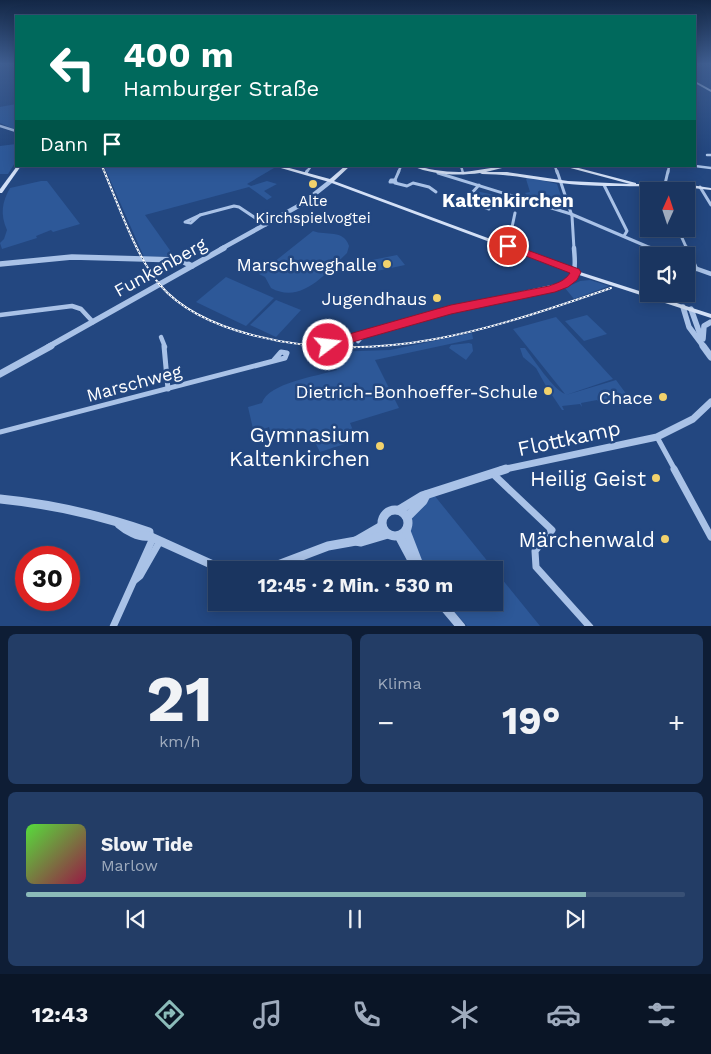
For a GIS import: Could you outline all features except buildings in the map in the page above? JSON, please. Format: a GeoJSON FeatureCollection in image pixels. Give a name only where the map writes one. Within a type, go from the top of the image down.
{"type":"FeatureCollection","features":[{"type":"Feature","properties":{"kind":"main road"},"geometry":{"type":"LineString","coordinates":[[0,192],[18,167]]}},
{"type":"Feature","properties":{"kind":"main road"},"geometry":{"type":"LineString","coordinates":[[280,167],[331,181],[576,272],[711,316]]}},
{"type":"Feature","properties":{"kind":"main road"},"geometry":{"type":"LineString","coordinates":[[331,181],[347,167]]}},
{"type":"Feature","properties":{"kind":"main road"},"geometry":{"type":"LineString","coordinates":[[417,167],[438,173],[501,173],[560,182],[640,186]]}},
{"type":"Feature","properties":{"kind":"main road"},"geometry":{"type":"LineString","coordinates":[[482,173],[504,167]]}},
{"type":"Feature","properties":{"kind":"main road"},"geometry":{"type":"LineString","coordinates":[[569,167],[633,185]]}},
{"type":"Feature","properties":{"kind":"main road"},"geometry":{"type":"LineString","coordinates":[[496,169],[501,173]]}},
{"type":"Feature","properties":{"kind":"main road"},"geometry":{"type":"LineString","coordinates":[[695,187],[711,189]]}},
{"type":"Feature","properties":{"kind":"street"},"geometry":{"type":"LineString","coordinates":[[0,126],[15,132]]}},
{"type":"Feature","properties":{"kind":"street"},"geometry":{"type":"LineString","coordinates":[[696,166],[711,168]]}},
{"type":"Feature","properties":{"kind":"street"},"geometry":{"type":"LineString","coordinates":[[306,173],[310,167]]}},
{"type":"Feature","properties":{"kind":"street"},"geometry":{"type":"LineString","coordinates":[[388,187],[394,182],[401,167]]}},
{"type":"Feature","properties":{"kind":"street"},"geometry":{"type":"LineString","coordinates":[[461,167],[463,173]]}},
{"type":"Feature","properties":{"kind":"street"},"geometry":{"type":"LineString","coordinates":[[328,345],[460,307],[551,290],[573,278],[576,272],[571,214],[554,167]]}},
{"type":"Feature","properties":{"kind":"street"},"geometry":{"type":"LineString","coordinates":[[665,182],[669,167]]}},
{"type":"Feature","properties":{"kind":"street"},"geometry":{"type":"LineString","coordinates":[[438,173],[571,214],[648,247]]}},
{"type":"Feature","properties":{"kind":"street","name":"Funkenberg"},"geometry":{"type":"LineString","coordinates":[[0,374],[266,225],[312,198],[331,181]]}},
{"type":"Feature","properties":{"kind":"street"},"geometry":{"type":"LineString","coordinates":[[394,182],[407,186],[413,183],[429,187],[436,192]]}},
{"type":"Feature","properties":{"kind":"street"},"geometry":{"type":"LineString","coordinates":[[478,185],[471,194],[470,202],[489,209]]}},
{"type":"Feature","properties":{"kind":"street"},"geometry":{"type":"LineString","coordinates":[[604,185],[627,231],[624,236]]}},
{"type":"Feature","properties":{"kind":"street"},"geometry":{"type":"LineString","coordinates":[[700,187],[711,206]]}},
{"type":"Feature","properties":{"kind":"street"},"geometry":{"type":"LineString","coordinates":[[200,215],[227,207],[238,206],[266,225]]}},
{"type":"Feature","properties":{"kind":"street"},"geometry":{"type":"LineString","coordinates":[[508,246],[514,215]]}},
{"type":"Feature","properties":{"kind":"street"},"geometry":{"type":"LineString","coordinates":[[682,238],[696,269],[711,274]]}},
{"type":"Feature","properties":{"kind":"street"},"geometry":{"type":"LineString","coordinates":[[0,264],[61,257],[180,260],[192,266]]}},
{"type":"Feature","properties":{"kind":"street"},"geometry":{"type":"LineString","coordinates":[[164,260],[185,259],[198,263]]}},
{"type":"Feature","properties":{"kind":"street"},"geometry":{"type":"LineString","coordinates":[[0,315],[72,306],[81,309],[93,322]]}},
{"type":"Feature","properties":{"kind":"street"},"geometry":{"type":"LineString","coordinates":[[683,307],[687,322],[706,347]]}},
{"type":"Feature","properties":{"kind":"street"},"geometry":{"type":"LineString","coordinates":[[690,309],[695,326],[711,357]]}},
{"type":"Feature","properties":{"kind":"street"},"geometry":{"type":"LineString","coordinates":[[706,347],[703,330],[707,323],[711,322]]}},
{"type":"Feature","properties":{"kind":"street"},"geometry":{"type":"LineString","coordinates":[[358,341],[363,335]]}},
{"type":"Feature","properties":{"kind":"street"},"geometry":{"type":"LineString","coordinates":[[161,338],[165,347],[168,388]]}},
{"type":"Feature","properties":{"kind":"street","name":"Marschweg"},"geometry":{"type":"LineString","coordinates":[[0,432],[274,360]]}},
{"type":"Feature","properties":{"kind":"street","name":"Flottkamp"},"geometry":{"type":"LineString","coordinates":[[356,541],[382,526],[385,513],[392,509],[399,510],[426,495],[545,459],[657,437],[681,427],[700,415],[711,402]]}},
{"type":"Feature","properties":{"kind":"street"},"geometry":{"type":"LineString","coordinates":[[657,437],[711,537]]}},
{"type":"Feature","properties":{"kind":"street"},"geometry":{"type":"LineString","coordinates":[[493,474],[552,530],[533,552],[536,567],[590,626]]}},
{"type":"Feature","properties":{"kind":"street"},"geometry":{"type":"LineString","coordinates":[[407,518],[423,501],[426,495]]}},
{"type":"Feature","properties":{"kind":"street"},"geometry":{"type":"LineString","coordinates":[[0,499],[58,508],[118,523],[125,529],[144,537],[154,538],[208,563]]}},
{"type":"Feature","properties":{"kind":"street"},"geometry":{"type":"LineString","coordinates":[[399,510],[407,518],[408,524],[402,534],[413,561]]}},
{"type":"Feature","properties":{"kind":"street"},"geometry":{"type":"LineString","coordinates":[[382,526],[388,534]]}},
{"type":"Feature","properties":{"kind":"street","name":"Flottkamp"},"geometry":{"type":"LineString","coordinates":[[288,561],[328,546],[356,541],[361,542],[388,534],[402,534]]}},
{"type":"Feature","properties":{"kind":"street"},"geometry":{"type":"LineString","coordinates":[[113,626],[134,580],[140,576],[154,538]]}},
{"type":"Feature","properties":{"kind":"street"},"geometry":{"type":"LineString","coordinates":[[448,611],[461,626]]}},
{"type":"Feature","properties":{"kind":"shaded area"},"geometry":{"type":"Polygon","coordinates":[[[15,104],[15,130],[0,123],[0,107],[15,104]]]}},
{"type":"Feature","properties":{"kind":"shaded area"},"geometry":{"type":"Polygon","coordinates":[[[15,144],[15,163],[8,174],[0,174],[0,146],[15,144]]]}},
{"type":"Feature","properties":{"kind":"shaded area"},"geometry":{"type":"Polygon","coordinates":[[[104,167],[274,168],[247,184],[251,186],[267,181],[277,184],[264,191],[272,197],[267,200],[249,187],[145,215],[174,256],[144,257],[104,167]]]}},
{"type":"Feature","properties":{"kind":"shaded area"},"geometry":{"type":"Polygon","coordinates":[[[528,177],[557,184],[565,208],[561,207],[563,205],[559,201],[547,202],[528,196],[525,193],[530,192],[526,179],[528,177]]]}},
{"type":"Feature","properties":{"kind":"shaded area"},"geometry":{"type":"Polygon","coordinates":[[[47,181],[80,224],[53,232],[51,230],[36,236],[37,238],[2,249],[0,243],[4,239],[7,230],[3,219],[3,208],[10,188],[47,181]]]}},
{"type":"Feature","properties":{"kind":"shaded area"},"geometry":{"type":"Polygon","coordinates":[[[476,191],[499,196],[499,206],[492,205],[491,207],[473,202],[476,191]]]}},
{"type":"Feature","properties":{"kind":"shaded area"},"geometry":{"type":"Polygon","coordinates":[[[313,231],[343,237],[349,246],[347,253],[322,277],[303,289],[293,292],[282,292],[271,288],[265,277],[259,274],[313,231]]]}},
{"type":"Feature","properties":{"kind":"shaded area","name":"Marschweghalle"},"geometry":{"type":"Polygon","coordinates":[[[397,255],[405,265],[372,272],[367,265],[374,263],[372,260],[397,255]]]}},
{"type":"Feature","properties":{"kind":"shaded area"},"geometry":{"type":"Polygon","coordinates":[[[226,277],[274,298],[246,326],[196,302],[226,277]]]}},
{"type":"Feature","properties":{"kind":"shaded area"},"geometry":{"type":"Polygon","coordinates":[[[590,280],[609,286],[574,299],[565,288],[580,281],[590,280]]]}},
{"type":"Feature","properties":{"kind":"shaded area"},"geometry":{"type":"Polygon","coordinates":[[[276,300],[301,310],[276,337],[250,325],[276,300]]]}},
{"type":"Feature","properties":{"kind":"shaded area"},"geometry":{"type":"Polygon","coordinates":[[[587,315],[607,334],[584,341],[565,321],[587,315]]]}},
{"type":"Feature","properties":{"kind":"shaded area"},"geometry":{"type":"Polygon","coordinates":[[[556,317],[613,379],[566,395],[616,380],[630,399],[625,399],[623,396],[599,400],[601,404],[597,400],[581,403],[582,407],[580,404],[562,406],[564,410],[562,410],[536,368],[523,357],[520,348],[525,348],[549,380],[565,394],[513,329],[556,317]]]}},
{"type":"Feature","properties":{"kind":"shaded area"},"geometry":{"type":"Polygon","coordinates":[[[472,333],[473,339],[375,360],[399,408],[350,423],[357,440],[320,452],[315,442],[300,429],[272,437],[269,427],[254,433],[248,407],[262,403],[266,396],[283,385],[337,370],[330,352],[390,350],[472,333]]]}},
{"type":"Feature","properties":{"kind":"shaded area"},"geometry":{"type":"Polygon","coordinates":[[[472,344],[473,351],[466,360],[449,348],[451,345],[472,344]]]}},
{"type":"Feature","properties":{"kind":"shaded area"},"geometry":{"type":"Polygon","coordinates":[[[434,495],[487,561],[420,561],[411,541],[409,527],[416,511],[434,495]]]}},
{"type":"Feature","properties":{"kind":"shaded area"},"geometry":{"type":"Polygon","coordinates":[[[503,580],[540,626],[467,626],[453,611],[503,611],[503,580]]]}},
{"type":"Feature","properties":{"kind":"railway"},"geometry":{"type":"LineString","coordinates":[[102,167],[135,244],[160,285],[179,303],[202,317],[252,335],[299,344],[345,347],[390,345],[478,330],[611,288]]}},
{"type":"Feature","properties":{"kind":"place","name":"Alte Kirchspielvogtei"},"geometry":{"type":"Point","coordinates":[313,184]}},
{"type":"Feature","properties":{"kind":"place","name":"Marschweghalle"},"geometry":{"type":"Point","coordinates":[387,264]}},
{"type":"Feature","properties":{"kind":"place","name":"Jugendhaus"},"geometry":{"type":"Point","coordinates":[437,298]}},
{"type":"Feature","properties":{"kind":"place","name":"Dietrich-Bonhoeffer-Schule"},"geometry":{"type":"Point","coordinates":[548,391]}},
{"type":"Feature","properties":{"kind":"place","name":"Chace"},"geometry":{"type":"Point","coordinates":[663,397]}},
{"type":"Feature","properties":{"kind":"place","name":"Gymnasium Kaltenkirchen"},"geometry":{"type":"Point","coordinates":[380,446]}},
{"type":"Feature","properties":{"kind":"place","name":"Heilig Geist"},"geometry":{"type":"Point","coordinates":[656,478]}},
{"type":"Feature","properties":{"kind":"place","name":"Märchenwald"},"geometry":{"type":"Point","coordinates":[665,539]}},
{"type":"Feature","properties":{"kind":"district","name":"Kaltenkirchen"},"geometry":{"type":"Point","coordinates":[508,200]}},
{"type":"Feature","properties":{"kind":"route"},"geometry":{"type":"LineString","coordinates":[[328,345],[451,310],[551,290],[565,284],[573,278],[576,272],[508,246]]}}]}
